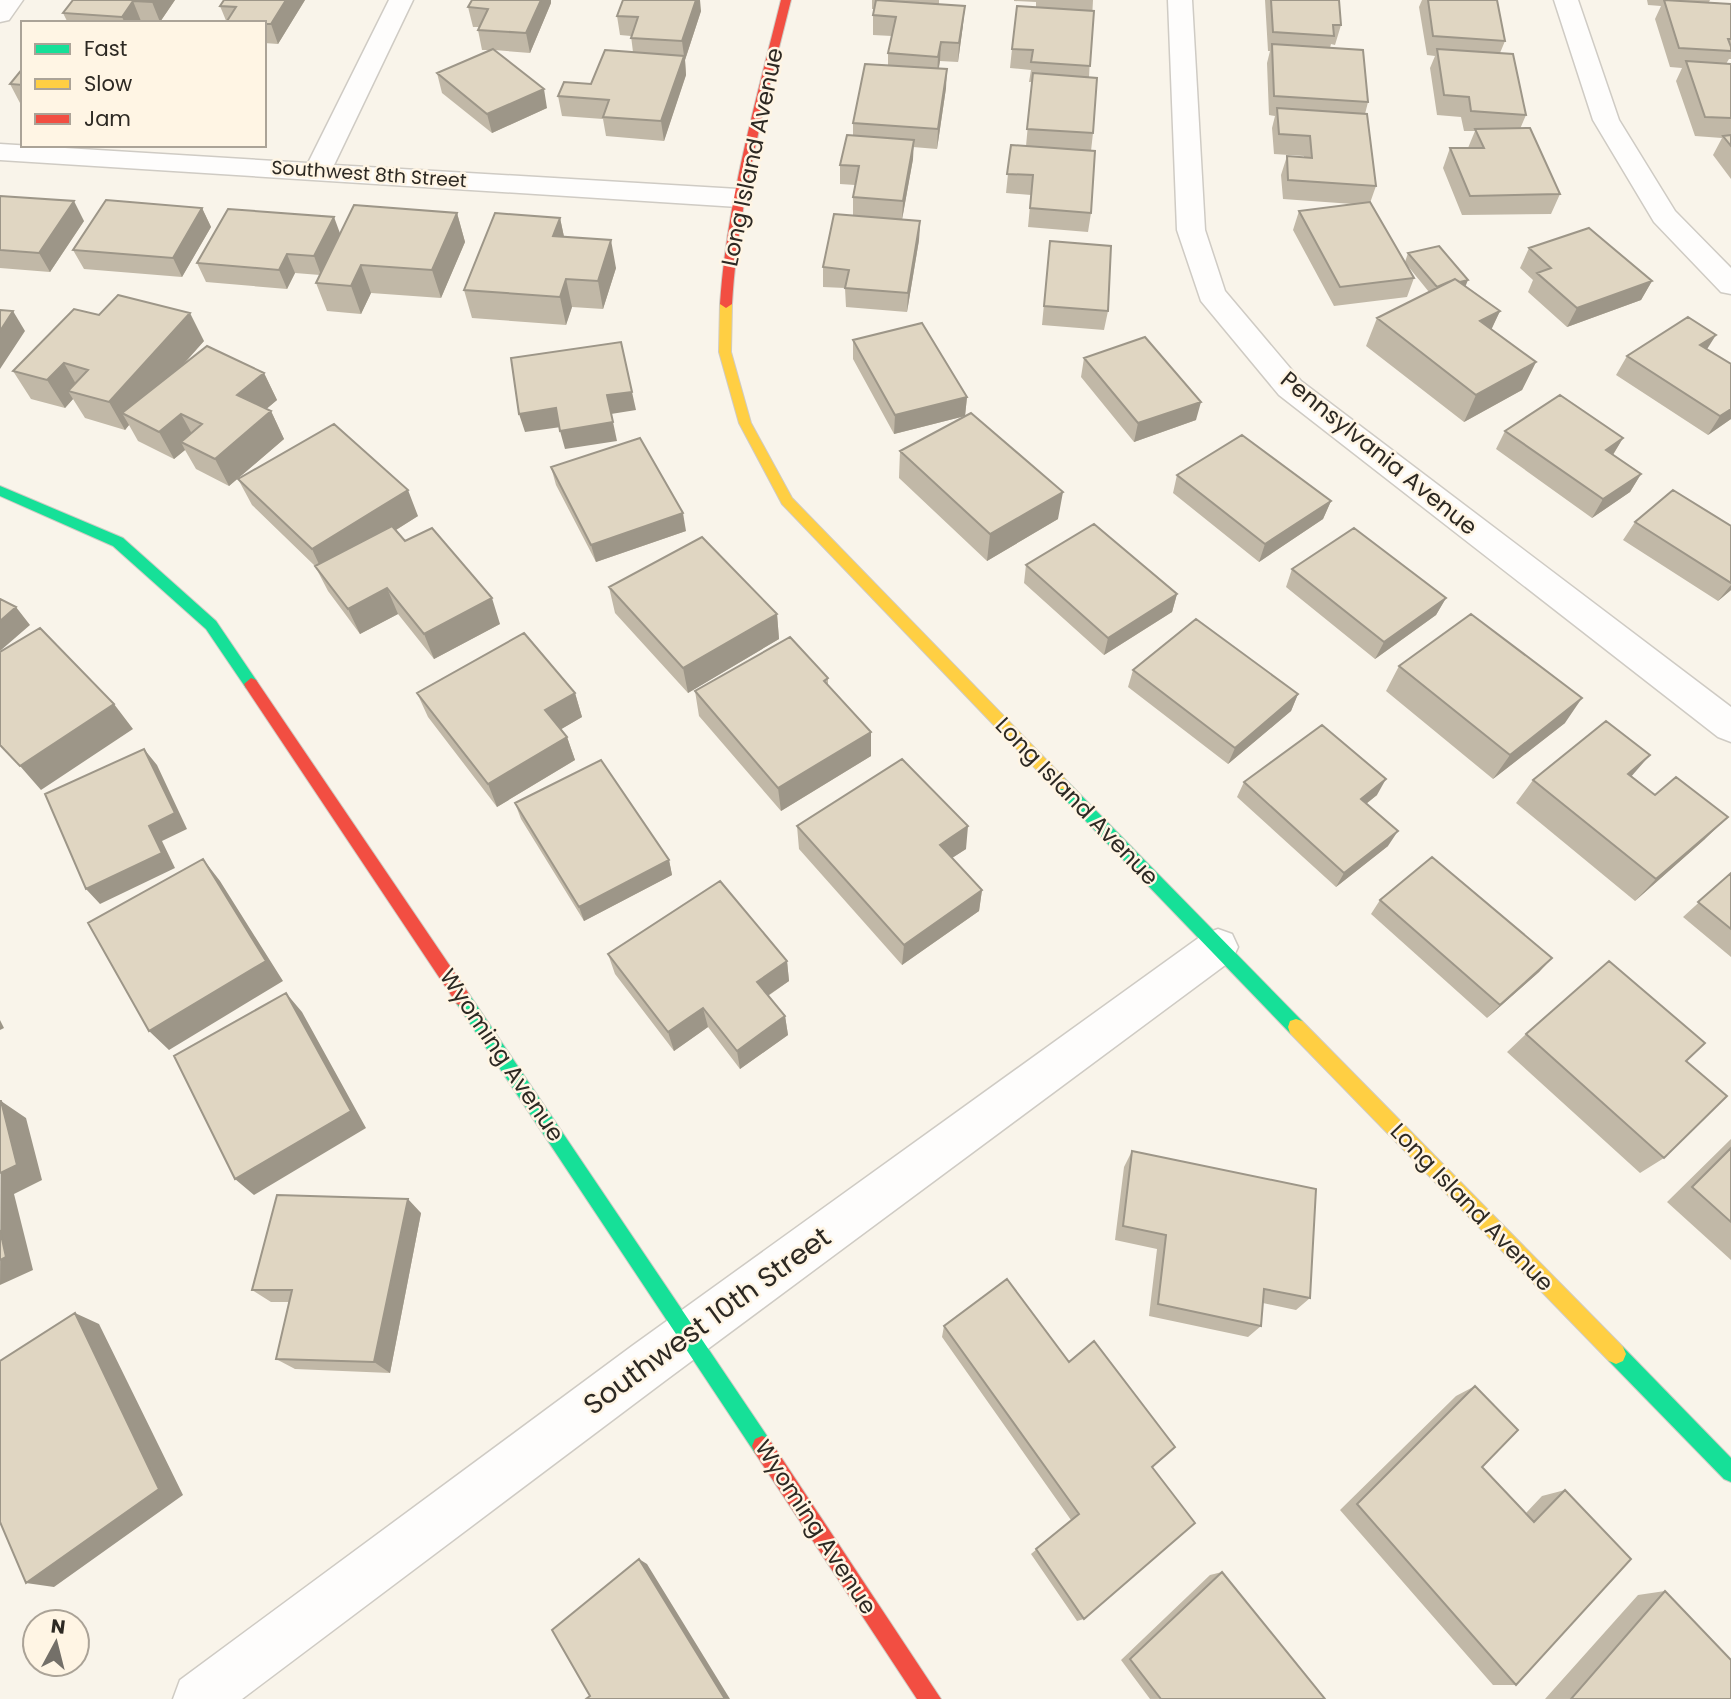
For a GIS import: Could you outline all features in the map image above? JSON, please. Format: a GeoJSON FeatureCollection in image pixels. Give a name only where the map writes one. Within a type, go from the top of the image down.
{"type":"FeatureCollection","features":[{"type":"Feature","properties":{"kind":"street"},"geometry":{"type":"LineString","coordinates":[[0,15],[11,0]]}},
{"type":"Feature","properties":{"kind":"street"},"geometry":{"type":"LineString","coordinates":[[318,170],[401,0]]}},
{"type":"Feature","properties":{"kind":"street","name":"Long Island Avenue"},"geometry":{"type":"LineString","coordinates":[[786,0],[738,198],[727,273],[725,352],[745,423],[787,501],[1731,1472]]}},
{"type":"Feature","properties":{"kind":"street","name":"Pennsylvania Avenue"},"geometry":{"type":"LineString","coordinates":[[1180,0],[1191,230],[1211,294],[1290,388],[1731,727]]}},
{"type":"Feature","properties":{"kind":"street"},"geometry":{"type":"LineString","coordinates":[[1566,0],[1605,120],[1664,216],[1731,285]]}},
{"type":"Feature","properties":{"kind":"street","name":"Southwest 8th Street"},"geometry":{"type":"LineString","coordinates":[[0,152],[738,198]]}},
{"type":"Feature","properties":{"kind":"street","name":"Wyoming Avenue"},"geometry":{"type":"LineString","coordinates":[[0,491],[118,542],[211,625],[689,1334],[930,1699]]}},
{"type":"Feature","properties":{"kind":"street","name":"Southwest 10th Street"},"geometry":{"type":"LineString","coordinates":[[199,1699],[689,1334],[1218,947]]}},
{"type":"Feature","properties":{"kind":"building"},"geometry":{"type":"Polygon","coordinates":[[[73,0],[153,0],[133,1],[122,17],[63,13],[73,0]]]}},
{"type":"Feature","properties":{"kind":"building"},"geometry":{"type":"Polygon","coordinates":[[[224,0],[286,0],[271,24],[266,24],[266,21],[227,21],[236,7],[220,6],[224,0]]]}},
{"type":"Feature","properties":{"kind":"building"},"geometry":{"type":"Polygon","coordinates":[[[472,0],[541,0],[526,33],[478,30],[488,9],[468,7],[472,0]]]}},
{"type":"Feature","properties":{"kind":"building"},"geometry":{"type":"Polygon","coordinates":[[[623,0],[696,0],[682,41],[631,38],[638,17],[617,16],[623,0]]]}},
{"type":"Feature","properties":{"kind":"building"},"geometry":{"type":"Polygon","coordinates":[[[876,0],[965,6],[959,43],[941,42],[938,57],[888,53],[896,17],[873,15],[876,0]]]}},
{"type":"Feature","properties":{"kind":"building"},"geometry":{"type":"Polygon","coordinates":[[[1271,0],[1339,0],[1341,25],[1333,25],[1334,36],[1273,32],[1271,0]]]}},
{"type":"Feature","properties":{"kind":"building"},"geometry":{"type":"Polygon","coordinates":[[[1428,0],[1497,0],[1505,41],[1433,36],[1428,0]]]}},
{"type":"Feature","properties":{"kind":"building"},"geometry":{"type":"Polygon","coordinates":[[[1664,0],[1731,4],[1731,39],[1728,39],[1731,51],[1679,48],[1664,0]]]}},
{"type":"Feature","properties":{"kind":"building"},"geometry":{"type":"Polygon","coordinates":[[[1017,6],[1094,11],[1090,66],[1031,62],[1033,50],[1012,49],[1017,6]]]}},
{"type":"Feature","properties":{"kind":"building"},"geometry":{"type":"Polygon","coordinates":[[[1272,44],[1363,50],[1368,102],[1274,96],[1272,44]]]}},
{"type":"Feature","properties":{"kind":"building"},"geometry":{"type":"Polygon","coordinates":[[[493,49],[544,89],[487,114],[437,73],[493,49]]]}},
{"type":"Feature","properties":{"kind":"building"},"geometry":{"type":"Polygon","coordinates":[[[1437,49],[1513,54],[1526,115],[1471,111],[1469,97],[1444,95],[1437,49]]]}},
{"type":"Feature","properties":{"kind":"building"},"geometry":{"type":"Polygon","coordinates":[[[605,50],[684,56],[661,121],[603,117],[609,100],[558,96],[564,82],[591,84],[605,50]]]}},
{"type":"Feature","properties":{"kind":"building"},"geometry":{"type":"Polygon","coordinates":[[[1686,61],[1731,64],[1731,118],[1705,117],[1686,61]]]}},
{"type":"Feature","properties":{"kind":"building"},"geometry":{"type":"Polygon","coordinates":[[[865,64],[947,69],[938,129],[853,123],[865,64]]]}},
{"type":"Feature","properties":{"kind":"building"},"geometry":{"type":"Polygon","coordinates":[[[21,70],[21,85],[10,84],[21,70]]]}},
{"type":"Feature","properties":{"kind":"building"},"geometry":{"type":"Polygon","coordinates":[[[1033,73],[1097,78],[1093,133],[1027,129],[1033,73]]]}},
{"type":"Feature","properties":{"kind":"building"},"geometry":{"type":"Polygon","coordinates":[[[1277,108],[1367,114],[1376,186],[1288,180],[1287,156],[1312,158],[1310,136],[1279,134],[1277,108]]]}},
{"type":"Feature","properties":{"kind":"building"},"geometry":{"type":"Polygon","coordinates":[[[1530,128],[1560,194],[1470,196],[1450,148],[1484,148],[1475,129],[1530,128]]]}},
{"type":"Feature","properties":{"kind":"building"},"geometry":{"type":"Polygon","coordinates":[[[847,135],[914,140],[903,201],[853,197],[859,166],[840,165],[847,135]]]}},
{"type":"Feature","properties":{"kind":"building"},"geometry":{"type":"Polygon","coordinates":[[[1731,135],[1731,146],[1723,136],[1731,135]]]}},
{"type":"Feature","properties":{"kind":"building"},"geometry":{"type":"Polygon","coordinates":[[[1011,145],[1095,151],[1091,213],[1030,208],[1033,175],[1007,174],[1011,145]]]}},
{"type":"Feature","properties":{"kind":"building"},"geometry":{"type":"Polygon","coordinates":[[[0,196],[74,201],[39,253],[0,250],[0,196]]]}},
{"type":"Feature","properties":{"kind":"building"},"geometry":{"type":"Polygon","coordinates":[[[106,200],[202,208],[173,258],[73,250],[106,200]]]}},
{"type":"Feature","properties":{"kind":"building"},"geometry":{"type":"Polygon","coordinates":[[[1370,202],[1414,278],[1340,287],[1299,211],[1370,202]]]}},
{"type":"Feature","properties":{"kind":"building"},"geometry":{"type":"Polygon","coordinates":[[[354,205],[457,213],[432,270],[361,265],[351,286],[316,283],[354,205]]]}},
{"type":"Feature","properties":{"kind":"building"},"geometry":{"type":"Polygon","coordinates":[[[228,209],[334,217],[314,256],[287,254],[279,270],[197,263],[228,209]]]}},
{"type":"Feature","properties":{"kind":"building"},"geometry":{"type":"Polygon","coordinates":[[[495,213],[560,218],[553,236],[611,240],[598,281],[566,279],[560,297],[464,290],[495,213]]]}},
{"type":"Feature","properties":{"kind":"building"},"geometry":{"type":"Polygon","coordinates":[[[834,214],[920,221],[908,293],[845,288],[849,270],[823,267],[834,214]]]}},
{"type":"Feature","properties":{"kind":"building"},"geometry":{"type":"Polygon","coordinates":[[[1589,228],[1652,281],[1577,308],[1537,273],[1551,268],[1529,248],[1589,228]]]}},
{"type":"Feature","properties":{"kind":"building"},"geometry":{"type":"Polygon","coordinates":[[[1050,241],[1111,246],[1108,311],[1044,306],[1050,241]]]}},
{"type":"Feature","properties":{"kind":"building"},"geometry":{"type":"Polygon","coordinates":[[[1439,246],[1468,280],[1460,282],[1455,279],[1437,287],[1408,253],[1439,246]]]}},
{"type":"Feature","properties":{"kind":"building"},"geometry":{"type":"Polygon","coordinates":[[[1455,279],[1500,311],[1480,321],[1536,362],[1476,395],[1377,318],[1455,279]]]}},
{"type":"Feature","properties":{"kind":"building"},"geometry":{"type":"Polygon","coordinates":[[[118,295],[190,313],[109,402],[68,391],[88,370],[64,363],[47,380],[13,371],[74,309],[99,315],[118,295]]]}},
{"type":"Feature","properties":{"kind":"building"},"geometry":{"type":"Polygon","coordinates":[[[0,310],[13,311],[0,331],[0,310]]]}},
{"type":"Feature","properties":{"kind":"building"},"geometry":{"type":"Polygon","coordinates":[[[1688,317],[1716,335],[1700,345],[1731,364],[1731,409],[1720,416],[1627,356],[1688,317]]]}},
{"type":"Feature","properties":{"kind":"building"},"geometry":{"type":"Polygon","coordinates":[[[922,323],[967,397],[895,415],[853,340],[922,323]]]}},
{"type":"Feature","properties":{"kind":"building"},"geometry":{"type":"Polygon","coordinates":[[[1145,337],[1201,402],[1138,423],[1084,358],[1145,337]]]}},
{"type":"Feature","properties":{"kind":"building"},"geometry":{"type":"Polygon","coordinates":[[[621,342],[632,392],[607,395],[613,422],[560,431],[556,408],[519,414],[511,358],[621,342]]]}},
{"type":"Feature","properties":{"kind":"building"},"geometry":{"type":"Polygon","coordinates":[[[207,346],[264,373],[237,395],[271,411],[215,459],[181,442],[202,424],[181,414],[159,432],[122,413],[207,346]]]}},
{"type":"Feature","properties":{"kind":"building"},"geometry":{"type":"Polygon","coordinates":[[[1560,395],[1623,438],[1606,450],[1641,474],[1603,499],[1505,431],[1560,395]]]}},
{"type":"Feature","properties":{"kind":"building"},"geometry":{"type":"Polygon","coordinates":[[[971,413],[1063,492],[990,534],[900,451],[971,413]]]}},
{"type":"Feature","properties":{"kind":"building"},"geometry":{"type":"Polygon","coordinates":[[[334,424],[408,490],[312,549],[238,479],[334,424]]]}},
{"type":"Feature","properties":{"kind":"building"},"geometry":{"type":"Polygon","coordinates":[[[1242,435],[1331,501],[1265,544],[1177,475],[1242,435]]]}},
{"type":"Feature","properties":{"kind":"building"},"geometry":{"type":"Polygon","coordinates":[[[640,438],[683,513],[591,545],[551,467],[640,438]]]}},
{"type":"Feature","properties":{"kind":"building"},"geometry":{"type":"Polygon","coordinates":[[[1673,490],[1731,526],[1731,583],[1635,522],[1673,490]]]}},
{"type":"Feature","properties":{"kind":"building"},"geometry":{"type":"Polygon","coordinates":[[[1094,524],[1177,594],[1108,638],[1026,565],[1094,524]]]}},
{"type":"Feature","properties":{"kind":"building"},"geometry":{"type":"Polygon","coordinates":[[[392,526],[405,541],[432,528],[492,598],[424,634],[387,588],[348,609],[315,566],[392,526]]]}},
{"type":"Feature","properties":{"kind":"building"},"geometry":{"type":"Polygon","coordinates":[[[1354,528],[1446,598],[1384,642],[1292,569],[1354,528]]]}},
{"type":"Feature","properties":{"kind":"building"},"geometry":{"type":"Polygon","coordinates":[[[702,537],[777,614],[683,668],[609,587],[702,537]]]}},
{"type":"Feature","properties":{"kind":"building"},"geometry":{"type":"Polygon","coordinates":[[[0,599],[16,607],[0,621],[0,599]]]}},
{"type":"Feature","properties":{"kind":"building"},"geometry":{"type":"Polygon","coordinates":[[[1471,614],[1582,698],[1510,755],[1399,666],[1471,614]]]}},
{"type":"Feature","properties":{"kind":"building"},"geometry":{"type":"Polygon","coordinates":[[[1196,619],[1298,694],[1235,748],[1133,670],[1196,619]]]}},
{"type":"Feature","properties":{"kind":"building"},"geometry":{"type":"Polygon","coordinates":[[[40,628],[114,704],[20,766],[0,745],[0,652],[40,628]]]}},
{"type":"Feature","properties":{"kind":"building"},"geometry":{"type":"Polygon","coordinates":[[[524,633],[575,693],[545,710],[567,737],[488,784],[417,693],[524,633]]]}},
{"type":"Feature","properties":{"kind":"building"},"geometry":{"type":"Polygon","coordinates":[[[790,637],[828,678],[824,681],[871,732],[778,788],[695,691],[790,637]]]}},
{"type":"Feature","properties":{"kind":"building"},"geometry":{"type":"Polygon","coordinates":[[[1606,721],[1650,755],[1628,774],[1655,795],[1676,777],[1728,817],[1656,879],[1533,780],[1606,721]]]}},
{"type":"Feature","properties":{"kind":"building"},"geometry":{"type":"Polygon","coordinates":[[[1322,725],[1386,779],[1361,799],[1398,831],[1344,873],[1244,782],[1322,725]]]}},
{"type":"Feature","properties":{"kind":"building"},"geometry":{"type":"Polygon","coordinates":[[[144,749],[175,813],[149,826],[162,853],[86,889],[45,794],[144,749]]]}},
{"type":"Feature","properties":{"kind":"building"},"geometry":{"type":"Polygon","coordinates":[[[902,759],[968,826],[940,845],[982,890],[904,945],[797,826],[902,759]]]}},
{"type":"Feature","properties":{"kind":"building"},"geometry":{"type":"Polygon","coordinates":[[[601,760],[669,860],[579,907],[515,803],[601,760]]]}},
{"type":"Feature","properties":{"kind":"building"},"geometry":{"type":"Polygon","coordinates":[[[1432,857],[1552,958],[1500,1005],[1380,900],[1432,857]]]}},
{"type":"Feature","properties":{"kind":"building"},"geometry":{"type":"Polygon","coordinates":[[[203,859],[266,961],[149,1031],[88,923],[203,859]]]}},
{"type":"Feature","properties":{"kind":"building"},"geometry":{"type":"Polygon","coordinates":[[[1731,873],[1731,929],[1698,902],[1731,873]]]}},
{"type":"Feature","properties":{"kind":"building"},"geometry":{"type":"Polygon","coordinates":[[[720,881],[787,961],[757,982],[785,1016],[737,1051],[703,1008],[668,1032],[608,954],[720,881]]]}},
{"type":"Feature","properties":{"kind":"building"},"geometry":{"type":"Polygon","coordinates":[[[1609,961],[1705,1043],[1686,1061],[1727,1096],[1664,1158],[1526,1034],[1609,961]]]}},
{"type":"Feature","properties":{"kind":"building"},"geometry":{"type":"Polygon","coordinates":[[[286,993],[351,1111],[235,1179],[174,1056],[286,993]]]}},
{"type":"Feature","properties":{"kind":"building"},"geometry":{"type":"Polygon","coordinates":[[[0,1101],[17,1165],[0,1173],[0,1101]]]}},
{"type":"Feature","properties":{"kind":"building"},"geometry":{"type":"Polygon","coordinates":[[[1731,1148],[1731,1222],[1692,1187],[1731,1148]]]}},
{"type":"Feature","properties":{"kind":"building"},"geometry":{"type":"Polygon","coordinates":[[[1132,1151],[1316,1189],[1310,1298],[1264,1289],[1261,1326],[1158,1304],[1166,1235],[1123,1226],[1132,1151]]]}},
{"type":"Feature","properties":{"kind":"building"},"geometry":{"type":"Polygon","coordinates":[[[277,1195],[408,1199],[374,1362],[276,1359],[292,1290],[252,1290],[277,1195]]]}},
{"type":"Feature","properties":{"kind":"building"},"geometry":{"type":"Polygon","coordinates":[[[0,1230],[6,1257],[0,1260],[0,1230]]]}},
{"type":"Feature","properties":{"kind":"building"},"geometry":{"type":"Polygon","coordinates":[[[1007,1279],[1069,1362],[1094,1341],[1175,1447],[1152,1467],[1195,1523],[1084,1619],[1036,1549],[1079,1514],[944,1326],[1007,1279]]]}},
{"type":"Feature","properties":{"kind":"building"},"geometry":{"type":"Polygon","coordinates":[[[75,1313],[159,1489],[26,1583],[0,1522],[0,1361],[75,1313]]]}},
{"type":"Feature","properties":{"kind":"building"},"geometry":{"type":"Polygon","coordinates":[[[1475,1386],[1518,1430],[1482,1467],[1534,1522],[1565,1490],[1631,1559],[1516,1685],[1357,1504],[1475,1386]]]}},
{"type":"Feature","properties":{"kind":"building"},"geometry":{"type":"Polygon","coordinates":[[[639,1559],[725,1699],[586,1699],[590,1696],[552,1630],[639,1559]]]}},
{"type":"Feature","properties":{"kind":"building"},"geometry":{"type":"Polygon","coordinates":[[[1222,1572],[1325,1699],[1161,1699],[1130,1659],[1222,1572]]]}},
{"type":"Feature","properties":{"kind":"building"},"geometry":{"type":"Polygon","coordinates":[[[1665,1591],[1731,1660],[1731,1699],[1571,1699],[1665,1591]]]}},
{"type":"Feature","properties":{"kind":"traffic: fast"},"geometry":{"type":"LineString","coordinates":[[0,491],[118,542],[211,625],[251,684]]}},
{"type":"Feature","properties":{"kind":"traffic: fast"},"geometry":{"type":"LineString","coordinates":[[1060,784],[1296,1027]]}},
{"type":"Feature","properties":{"kind":"traffic: fast"},"geometry":{"type":"LineString","coordinates":[[463,999],[762,1446]]}},
{"type":"Feature","properties":{"kind":"traffic: fast"},"geometry":{"type":"LineString","coordinates":[[1616,1354],[1731,1472]]}},
{"type":"Feature","properties":{"kind":"traffic: slow"},"geometry":{"type":"LineString","coordinates":[[726,304],[725,352],[745,423],[787,501],[1060,784]]}},
{"type":"Feature","properties":{"kind":"traffic: slow"},"geometry":{"type":"LineString","coordinates":[[1296,1027],[1616,1354]]}},
{"type":"Feature","properties":{"kind":"traffic: jam"},"geometry":{"type":"LineString","coordinates":[[726,304],[728,265],[740,189],[786,0]]}},
{"type":"Feature","properties":{"kind":"traffic: jam"},"geometry":{"type":"LineString","coordinates":[[251,684],[463,999]]}},
{"type":"Feature","properties":{"kind":"traffic: jam"},"geometry":{"type":"LineString","coordinates":[[762,1446],[930,1699]]}}]}
